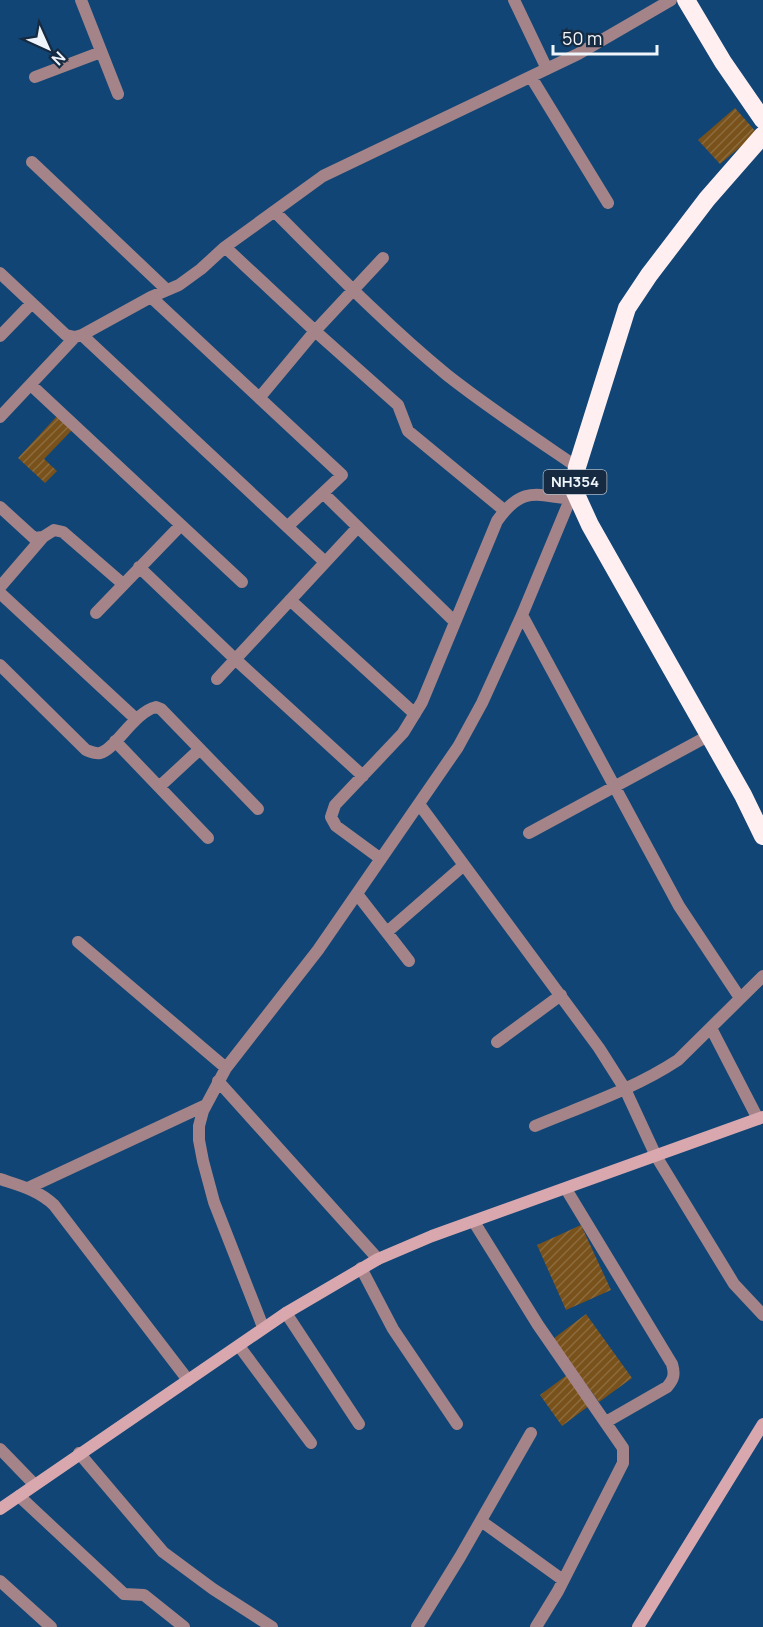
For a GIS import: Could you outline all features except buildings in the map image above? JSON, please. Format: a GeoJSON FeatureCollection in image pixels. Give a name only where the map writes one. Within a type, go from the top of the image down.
{"type":"FeatureCollection","features":[{"type":"Feature","properties":{"kind":"highway"},"geometry":{"type":"LineString","coordinates":[[688,2],[723,62],[763,120]]}},
{"type":"Feature","properties":{"kind":"highway","name":"NH354"},"geometry":{"type":"LineString","coordinates":[[763,135],[707,199],[648,275],[627,308],[577,467],[572,494],[743,795],[763,836]]}},
{"type":"Feature","properties":{"kind":"street"},"geometry":{"type":"LineString","coordinates":[[81,0],[118,94]]}},
{"type":"Feature","properties":{"kind":"street"},"geometry":{"type":"LineString","coordinates":[[514,0],[548,69]]}},
{"type":"Feature","properties":{"kind":"street"},"geometry":{"type":"LineString","coordinates":[[0,417],[79,336],[190,277],[225,247],[323,176],[578,54],[671,0]]}},
{"type":"Feature","properties":{"kind":"street"},"geometry":{"type":"LineString","coordinates":[[35,77],[101,52]]}},
{"type":"Feature","properties":{"kind":"street"},"geometry":{"type":"LineString","coordinates":[[531,77],[608,203]]}},
{"type":"Feature","properties":{"kind":"street"},"geometry":{"type":"LineString","coordinates":[[32,162],[167,290]]}},
{"type":"Feature","properties":{"kind":"street"},"geometry":{"type":"LineString","coordinates":[[275,212],[354,290],[448,376],[493,410],[577,467]]}},
{"type":"Feature","properties":{"kind":"street"},"geometry":{"type":"LineString","coordinates":[[225,247],[315,332],[398,405],[408,431],[505,511]]}},
{"type":"Feature","properties":{"kind":"street"},"geometry":{"type":"LineString","coordinates":[[260,397],[315,332],[383,258]]}},
{"type":"Feature","properties":{"kind":"street"},"geometry":{"type":"LineString","coordinates":[[0,273],[58,329],[66,335],[79,336],[325,562]]}},
{"type":"Feature","properties":{"kind":"street"},"geometry":{"type":"LineString","coordinates":[[151,297],[342,475],[288,527]]}},
{"type":"Feature","properties":{"kind":"street"},"geometry":{"type":"LineString","coordinates":[[0,336],[32,303]]}},
{"type":"Feature","properties":{"kind":"street"},"geometry":{"type":"LineString","coordinates":[[31,385],[242,582]]}},
{"type":"Feature","properties":{"kind":"street"},"geometry":{"type":"LineString","coordinates":[[323,493],[455,622]]}},
{"type":"Feature","properties":{"kind":"street"},"geometry":{"type":"LineString","coordinates":[[263,1327],[214,1202],[203,1161],[199,1126],[206,1105],[226,1068],[318,950],[357,894],[419,804],[469,728],[522,615],[572,494],[531,494],[514,502],[497,521],[422,702],[403,733],[335,805],[331,817],[336,826],[381,859]]}},
{"type":"Feature","properties":{"kind":"street"},"geometry":{"type":"LineString","coordinates":[[0,507],[30,536],[44,537]]}},
{"type":"Feature","properties":{"kind":"street"},"geometry":{"type":"LineString","coordinates":[[96,613],[181,525]]}},
{"type":"Feature","properties":{"kind":"street"},"geometry":{"type":"LineString","coordinates":[[217,679],[358,527]]}},
{"type":"Feature","properties":{"kind":"street"},"geometry":{"type":"LineString","coordinates":[[0,587],[44,537],[54,530],[63,532],[123,584]]}},
{"type":"Feature","properties":{"kind":"street"},"geometry":{"type":"LineString","coordinates":[[139,567],[363,776]]}},
{"type":"Feature","properties":{"kind":"street"},"geometry":{"type":"LineString","coordinates":[[0,593],[136,719]]}},
{"type":"Feature","properties":{"kind":"street"},"geometry":{"type":"LineString","coordinates":[[290,600],[415,714]]}},
{"type":"Feature","properties":{"kind":"street"},"geometry":{"type":"LineString","coordinates":[[522,615],[679,906],[740,998]]}},
{"type":"Feature","properties":{"kind":"street"},"geometry":{"type":"LineString","coordinates":[[0,665],[86,750],[93,754],[101,753],[136,719],[152,708],[161,709],[258,809]]}},
{"type":"Feature","properties":{"kind":"street"},"geometry":{"type":"LineString","coordinates":[[529,832],[708,736]]}},
{"type":"Feature","properties":{"kind":"street"},"geometry":{"type":"LineString","coordinates":[[115,741],[208,838]]}},
{"type":"Feature","properties":{"kind":"street"},"geometry":{"type":"LineString","coordinates":[[159,787],[200,749]]}},
{"type":"Feature","properties":{"kind":"street"},"geometry":{"type":"LineString","coordinates":[[419,804],[599,1048],[625,1089],[656,1156],[734,1284],[763,1315]]}},
{"type":"Feature","properties":{"kind":"street"},"geometry":{"type":"LineString","coordinates":[[387,932],[464,865]]}},
{"type":"Feature","properties":{"kind":"street"},"geometry":{"type":"LineString","coordinates":[[357,894],[409,962]]}},
{"type":"Feature","properties":{"kind":"street"},"geometry":{"type":"LineString","coordinates":[[78,942],[226,1068]]}},
{"type":"Feature","properties":{"kind":"street"},"geometry":{"type":"LineString","coordinates":[[535,1126],[649,1078],[678,1060],[763,976]]}},
{"type":"Feature","properties":{"kind":"street"},"geometry":{"type":"LineString","coordinates":[[496,1042],[561,995]]}},
{"type":"Feature","properties":{"kind":"street"},"geometry":{"type":"LineString","coordinates":[[0,1509],[239,1346],[263,1327],[378,1259],[432,1236],[760,1118],[711,1028]]}},
{"type":"Feature","properties":{"kind":"street"},"geometry":{"type":"LineString","coordinates":[[218,1081],[378,1259]]}},
{"type":"Feature","properties":{"kind":"street"},"geometry":{"type":"LineString","coordinates":[[28,1188],[206,1105]]}},
{"type":"Feature","properties":{"kind":"street"},"geometry":{"type":"LineString","coordinates":[[0,1179],[28,1188],[44,1196],[54,1205],[188,1380]]}},
{"type":"Feature","properties":{"kind":"street"},"geometry":{"type":"LineString","coordinates":[[566,1189],[672,1364],[674,1372],[673,1380],[667,1387],[606,1422]]}},
{"type":"Feature","properties":{"kind":"street"},"geometry":{"type":"LineString","coordinates":[[474,1222],[538,1325],[623,1448],[623,1463],[564,1580],[536,1627]]}},
{"type":"Feature","properties":{"kind":"street"},"geometry":{"type":"LineString","coordinates":[[361,1268],[399,1338],[457,1424]]}},
{"type":"Feature","properties":{"kind":"street"},"geometry":{"type":"LineString","coordinates":[[286,1313],[359,1424]]}},
{"type":"Feature","properties":{"kind":"street"},"geometry":{"type":"LineString","coordinates":[[239,1346],[311,1443]]}},
{"type":"Feature","properties":{"kind":"street"},"geometry":{"type":"LineString","coordinates":[[638,1627],[763,1424]]}},
{"type":"Feature","properties":{"kind":"street"},"geometry":{"type":"LineString","coordinates":[[417,1627],[531,1433]]}},
{"type":"Feature","properties":{"kind":"street"},"geometry":{"type":"LineString","coordinates":[[0,1449],[34,1484]]}},
{"type":"Feature","properties":{"kind":"street"},"geometry":{"type":"LineString","coordinates":[[80,1453],[163,1552],[213,1589],[272,1627]]}},
{"type":"Feature","properties":{"kind":"street"},"geometry":{"type":"LineString","coordinates":[[19,1496],[124,1594],[144,1595],[184,1627]]}},
{"type":"Feature","properties":{"kind":"street"},"geometry":{"type":"LineString","coordinates":[[481,1521],[564,1580]]}},
{"type":"Feature","properties":{"kind":"street"},"geometry":{"type":"LineString","coordinates":[[0,1581],[51,1627]]}}]}
